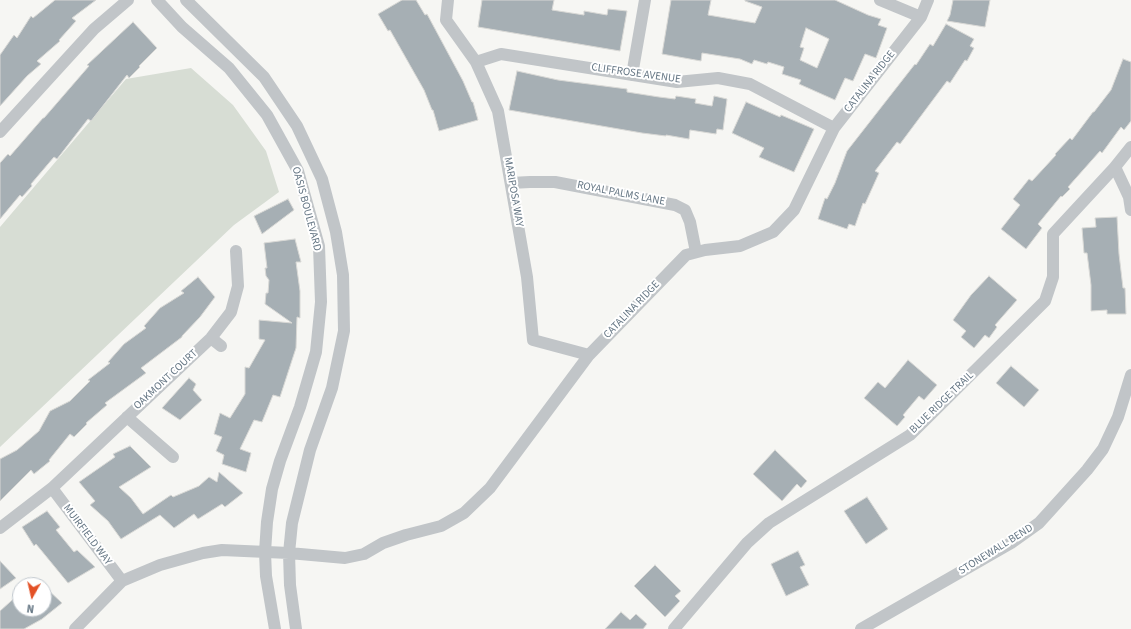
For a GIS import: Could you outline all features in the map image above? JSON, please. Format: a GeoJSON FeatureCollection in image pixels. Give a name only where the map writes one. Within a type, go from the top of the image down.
{"type":"FeatureCollection","features":[{"type":"Feature","properties":{"kind":"street"},"geometry":{"type":"LineString","coordinates":[[0,132],[94,29],[128,0]]}},
{"type":"Feature","properties":{"kind":"street","name":"OASIS BOULEVARD"},"geometry":{"type":"LineString","coordinates":[[157,0],[182,26],[229,68],[267,116],[298,171],[318,246],[320,302],[316,352],[300,407],[280,461],[272,489],[265,552],[266,576],[274,629]]}},
{"type":"Feature","properties":{"kind":"street","name":"OASIS BOULEVARD"},"geometry":{"type":"LineString","coordinates":[[186,0],[264,77],[296,126],[322,180],[336,232],[343,275],[344,331],[332,388],[310,450],[292,523],[289,553],[290,585],[296,629]]}},
{"type":"Feature","properties":{"kind":"street","name":"MARIPOSA WAY"},"geometry":{"type":"LineString","coordinates":[[448,0],[446,20],[476,62],[498,111],[527,277],[533,340],[589,355]]}},
{"type":"Feature","properties":{"kind":"street"},"geometry":{"type":"LineString","coordinates":[[632,75],[645,0]]}},
{"type":"Feature","properties":{"kind":"street"},"geometry":{"type":"LineString","coordinates":[[880,0],[921,17]]}},
{"type":"Feature","properties":{"kind":"street","name":"CATALINA RIDGE"},"geometry":{"type":"LineString","coordinates":[[122,582],[160,565],[203,552],[222,550],[289,553],[345,558],[364,554],[383,543],[400,537],[442,526],[464,514],[490,488],[589,355],[686,255],[696,252],[740,246],[773,232],[794,210],[834,128],[921,17],[928,0]]}},
{"type":"Feature","properties":{"kind":"street","name":"CLIFFROSE AVENUE"},"geometry":{"type":"LineString","coordinates":[[476,62],[501,54],[677,82],[718,78],[750,84],[834,128]]}},
{"type":"Feature","properties":{"kind":"street","name":"BLUE RIDGE TRAIL"},"geometry":{"type":"LineString","coordinates":[[674,629],[748,543],[768,523],[910,435],[1045,301],[1053,277],[1053,234],[1115,167],[1131,147]]}},
{"type":"Feature","properties":{"kind":"street"},"geometry":{"type":"LineString","coordinates":[[1115,167],[1129,196],[1131,210]]}},
{"type":"Feature","properties":{"kind":"street","name":"ROYAL PALMS LANE"},"geometry":{"type":"LineString","coordinates":[[511,183],[555,182],[675,204],[685,210],[690,222],[696,252]]}},
{"type":"Feature","properties":{"kind":"street","name":"OAKMONT COURT"},"geometry":{"type":"LineString","coordinates":[[0,528],[52,488],[211,338],[230,312],[238,286],[236,251]]}},
{"type":"Feature","properties":{"kind":"street"},"geometry":{"type":"LineString","coordinates":[[211,338],[221,346]]}},
{"type":"Feature","properties":{"kind":"street","name":"STONEWALL BEND"},"geometry":{"type":"LineString","coordinates":[[861,629],[1010,543],[1039,523],[1087,470],[1103,449],[1118,417],[1131,375]]}},
{"type":"Feature","properties":{"kind":"street"},"geometry":{"type":"LineString","coordinates":[[127,417],[173,457]]}},
{"type":"Feature","properties":{"kind":"street","name":"MUIRFIELD WAY"},"geometry":{"type":"LineString","coordinates":[[52,488],[122,582]]}},
{"type":"Feature","properties":{"kind":"street"},"geometry":{"type":"LineString","coordinates":[[75,629],[122,582]]}},
{"type":"Feature","properties":{"kind":"shaded area"},"geometry":{"type":"Polygon","coordinates":[[[191,68],[233,105],[266,151],[279,192],[234,225],[0,447],[0,227],[126,79],[191,68]]]}},
{"type":"Feature","properties":{"kind":"building"},"geometry":{"type":"Polygon","coordinates":[[[55,0],[96,0],[72,18],[76,21],[59,40],[60,41],[37,61],[41,64],[27,76],[0,106],[0,55],[14,35],[17,38],[31,16],[33,18],[55,0]]]}},
{"type":"Feature","properties":{"kind":"building"},"geometry":{"type":"Polygon","coordinates":[[[402,0],[416,0],[425,15],[427,14],[463,81],[473,102],[478,120],[439,131],[433,110],[424,90],[390,30],[388,31],[378,14],[402,0]]]}},
{"type":"Feature","properties":{"kind":"building"},"geometry":{"type":"Polygon","coordinates":[[[482,0],[554,0],[552,10],[584,15],[584,11],[607,15],[608,9],[627,11],[620,51],[478,27],[482,0]]]}},
{"type":"Feature","properties":{"kind":"building"},"geometry":{"type":"Polygon","coordinates":[[[671,0],[711,0],[708,15],[755,23],[762,7],[745,0],[835,0],[868,15],[881,19],[878,25],[887,28],[876,58],[865,54],[853,81],[845,78],[835,100],[799,84],[801,80],[782,74],[784,67],[768,62],[767,64],[754,60],[752,64],[740,59],[702,53],[701,61],[662,54],[671,0]],[[806,28],[800,47],[804,48],[800,60],[817,68],[829,39],[806,28]]]}},
{"type":"Feature","properties":{"kind":"building"},"geometry":{"type":"Polygon","coordinates":[[[953,0],[990,0],[985,27],[947,21],[950,15],[953,0]]]}},
{"type":"Feature","properties":{"kind":"building"},"geometry":{"type":"Polygon","coordinates":[[[133,22],[157,48],[129,78],[127,75],[91,121],[88,119],[57,159],[54,157],[31,184],[32,186],[22,197],[20,195],[0,219],[0,163],[8,154],[10,156],[44,118],[89,66],[87,65],[133,22]]]}},
{"type":"Feature","properties":{"kind":"building"},"geometry":{"type":"Polygon","coordinates":[[[946,24],[974,39],[970,46],[974,48],[967,61],[965,60],[950,83],[947,81],[900,144],[897,142],[875,171],[879,173],[865,204],[863,203],[855,226],[849,224],[847,229],[818,219],[825,198],[827,199],[835,183],[847,151],[915,64],[916,65],[930,44],[933,46],[946,24]]]}},
{"type":"Feature","properties":{"kind":"building"},"geometry":{"type":"Polygon","coordinates":[[[1123,59],[1131,62],[1131,121],[1124,130],[1121,127],[1102,153],[1100,151],[1068,187],[1070,189],[1062,197],[1061,196],[1038,224],[1042,228],[1026,249],[1001,229],[1020,205],[1013,199],[1029,179],[1032,181],[1070,138],[1072,140],[1094,112],[1111,90],[1123,59]]]}},
{"type":"Feature","properties":{"kind":"building"},"geometry":{"type":"Polygon","coordinates":[[[517,71],[558,80],[627,89],[627,92],[675,99],[676,96],[696,99],[695,103],[712,106],[714,96],[727,99],[723,130],[717,129],[716,134],[690,130],[689,139],[642,133],[509,110],[517,71]]]}},
{"type":"Feature","properties":{"kind":"building"},"geometry":{"type":"Polygon","coordinates":[[[746,102],[780,117],[781,115],[814,129],[794,172],[759,157],[764,148],[732,133],[746,102]]]}},
{"type":"Feature","properties":{"kind":"building"},"geometry":{"type":"Polygon","coordinates":[[[288,199],[294,210],[262,234],[254,216],[288,199]]]}},
{"type":"Feature","properties":{"kind":"building"},"geometry":{"type":"Polygon","coordinates":[[[1117,217],[1119,254],[1123,288],[1125,288],[1126,314],[1107,314],[1107,310],[1091,311],[1091,285],[1087,253],[1084,253],[1082,228],[1096,227],[1095,218],[1117,217]]]}},
{"type":"Feature","properties":{"kind":"building"},"geometry":{"type":"Polygon","coordinates":[[[295,239],[301,262],[296,262],[300,291],[300,318],[297,317],[296,348],[280,397],[273,395],[262,422],[254,420],[240,449],[251,453],[246,472],[222,464],[224,455],[216,451],[222,437],[214,434],[220,413],[230,418],[245,394],[245,367],[249,368],[265,340],[259,339],[259,320],[292,323],[265,304],[269,280],[266,276],[265,268],[267,268],[264,243],[295,239]]]}},
{"type":"Feature","properties":{"kind":"building"},"geometry":{"type":"Polygon","coordinates":[[[989,276],[1017,300],[995,325],[997,327],[989,338],[985,335],[974,348],[961,337],[966,331],[953,320],[971,295],[989,276]]]}},
{"type":"Feature","properties":{"kind":"building"},"geometry":{"type":"Polygon","coordinates":[[[198,277],[215,297],[200,317],[182,337],[141,368],[146,373],[105,403],[107,405],[86,423],[87,424],[74,437],[70,434],[49,460],[50,461],[34,474],[31,470],[0,501],[0,459],[17,450],[39,431],[50,411],[70,401],[90,381],[88,380],[110,363],[108,362],[124,344],[146,328],[144,326],[160,308],[184,293],[181,291],[198,277]]]}},
{"type":"Feature","properties":{"kind":"building"},"geometry":{"type":"Polygon","coordinates":[[[908,360],[937,385],[924,400],[919,396],[903,415],[905,417],[897,426],[864,398],[878,382],[885,388],[908,360]]]}},
{"type":"Feature","properties":{"kind":"building"},"geometry":{"type":"Polygon","coordinates":[[[1011,366],[1039,390],[1024,407],[996,383],[1011,366]]]}},
{"type":"Feature","properties":{"kind":"building"},"geometry":{"type":"Polygon","coordinates":[[[189,378],[196,384],[193,390],[202,400],[180,420],[162,408],[189,378]]]}},
{"type":"Feature","properties":{"kind":"building"},"geometry":{"type":"Polygon","coordinates":[[[130,446],[151,467],[119,487],[131,498],[143,514],[171,495],[173,497],[199,486],[209,477],[217,482],[219,472],[243,493],[225,507],[222,504],[198,519],[194,514],[174,528],[160,515],[121,539],[108,521],[90,505],[95,501],[79,482],[115,457],[113,454],[130,446]]]}},
{"type":"Feature","properties":{"kind":"building"},"geometry":{"type":"Polygon","coordinates":[[[775,450],[807,481],[801,488],[797,484],[782,501],[753,474],[775,450]]]}},
{"type":"Feature","properties":{"kind":"building"},"geometry":{"type":"Polygon","coordinates":[[[867,497],[888,529],[866,544],[844,511],[867,497]]]}},
{"type":"Feature","properties":{"kind":"building"},"geometry":{"type":"Polygon","coordinates":[[[47,511],[60,527],[56,530],[74,552],[77,550],[95,567],[68,583],[36,544],[34,546],[22,527],[47,511]]]}},
{"type":"Feature","properties":{"kind":"building"},"geometry":{"type":"Polygon","coordinates":[[[798,551],[805,565],[800,567],[809,585],[786,596],[771,564],[798,551]]]}},
{"type":"Feature","properties":{"kind":"building"},"geometry":{"type":"Polygon","coordinates":[[[0,561],[15,577],[12,577],[12,581],[0,589],[0,561]]]}},
{"type":"Feature","properties":{"kind":"building"},"geometry":{"type":"Polygon","coordinates":[[[655,565],[681,591],[675,596],[680,601],[665,617],[634,586],[655,565]]]}},
{"type":"Feature","properties":{"kind":"building"},"geometry":{"type":"Polygon","coordinates":[[[52,594],[62,603],[52,611],[52,594]]]}},
{"type":"Feature","properties":{"kind":"building"},"geometry":{"type":"Polygon","coordinates":[[[12,600],[12,617],[44,617],[24,629],[0,629],[0,611],[12,600]]]}},
{"type":"Feature","properties":{"kind":"building"},"geometry":{"type":"Polygon","coordinates":[[[621,612],[630,620],[636,614],[647,624],[643,629],[605,629],[621,612]]]}}]}
